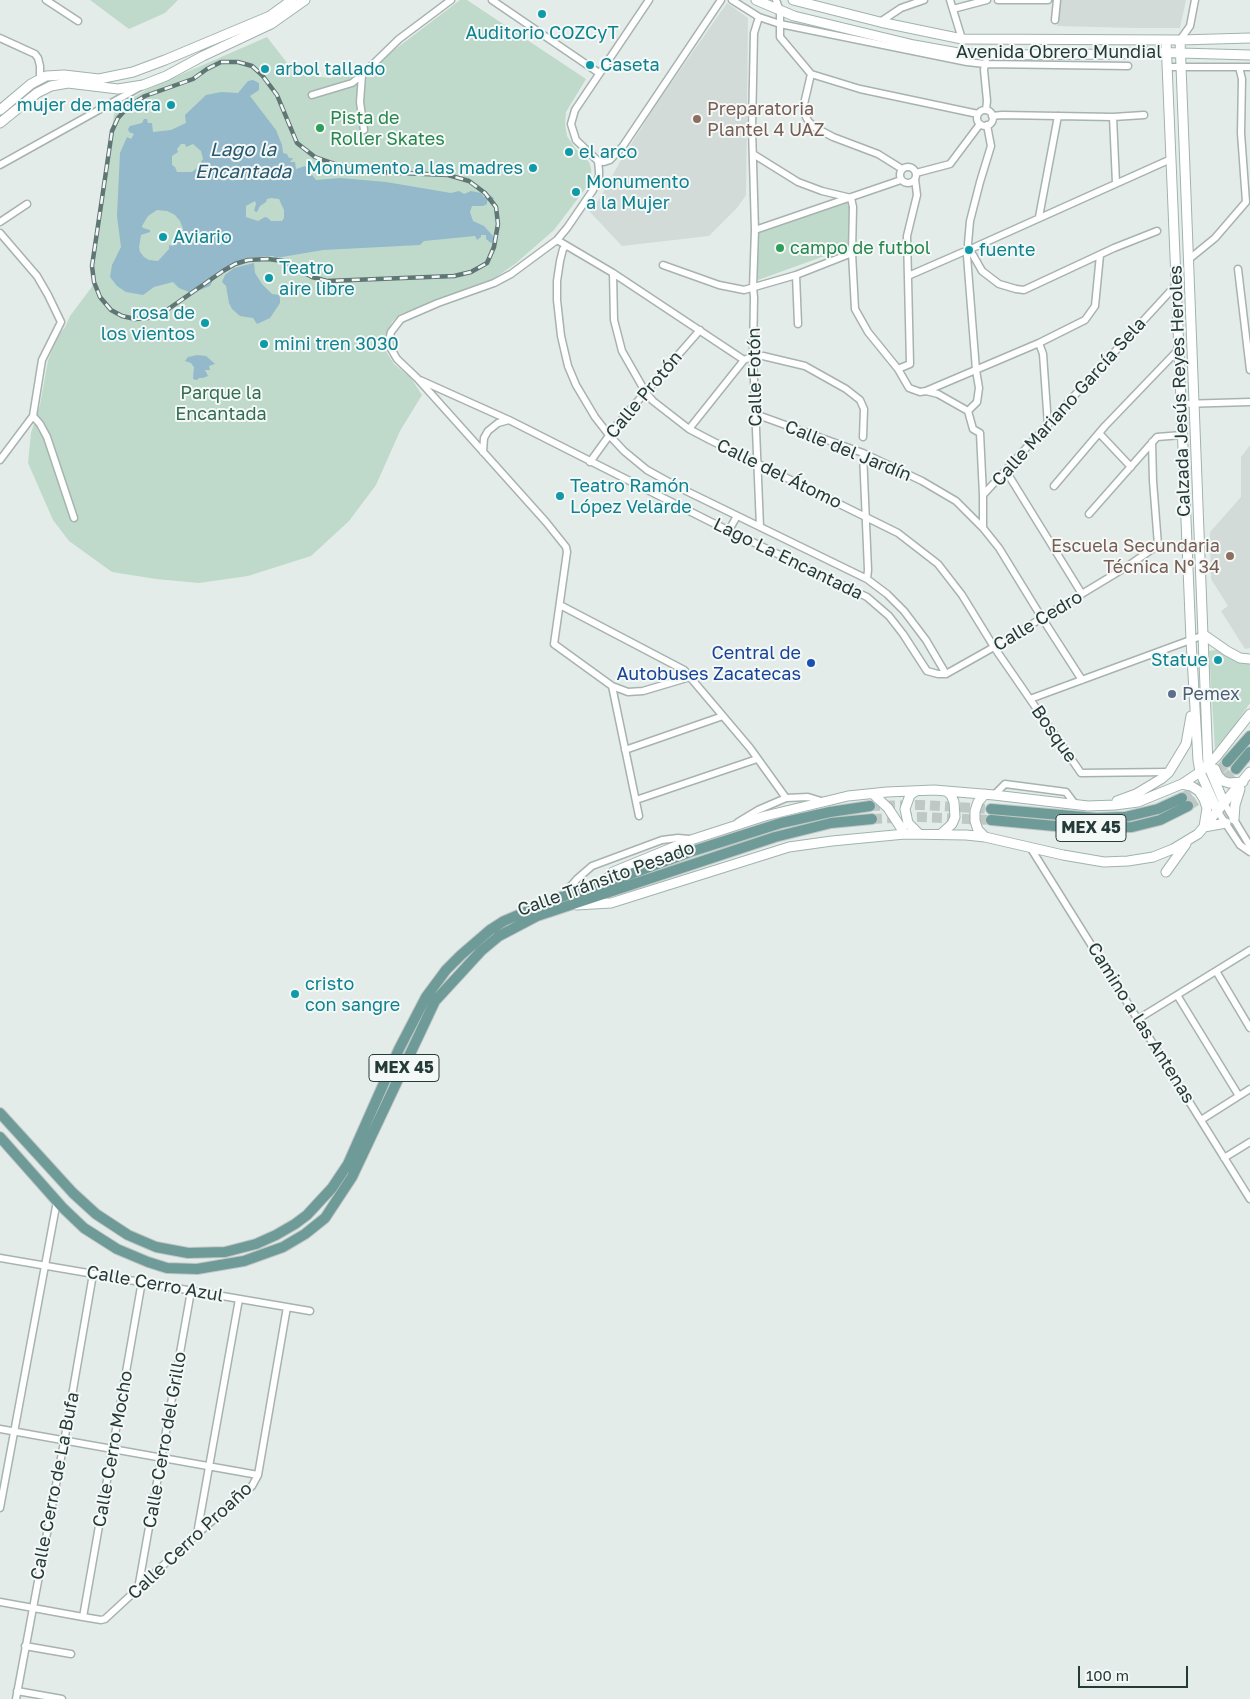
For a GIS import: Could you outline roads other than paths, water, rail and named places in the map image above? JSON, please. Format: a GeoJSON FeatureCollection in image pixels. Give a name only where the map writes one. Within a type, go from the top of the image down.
{"type":"FeatureCollection","features":[{"type":"Feature","properties":{"kind":"main road"},"geometry":{"type":"LineString","coordinates":[[1227,762],[1250,736]]}},
{"type":"Feature","properties":{"kind":"main road"},"geometry":{"type":"LineString","coordinates":[[1236,769],[1250,752]]}},
{"type":"Feature","properties":{"kind":"main road","name":"MEX 45"},"geometry":{"type":"LineString","coordinates":[[990,815],[1076,828],[1125,827],[1160,820],[1179,812],[1185,802]]}},
{"type":"Feature","properties":{"kind":"main road","name":"Calle Tránsito Pesado"},"geometry":{"type":"LineString","coordinates":[[0,1113],[73,1193],[96,1214],[128,1236],[156,1247],[188,1253],[225,1252],[256,1244],[276,1235],[307,1215],[324,1197],[354,1152],[413,1019],[426,997],[446,970],[490,930],[504,921],[561,898],[690,852],[781,823],[830,812],[870,806]]}},
{"type":"Feature","properties":{"kind":"main road","name":"Calle Tránsito Pesado"},"geometry":{"type":"LineString","coordinates":[[0,1137],[57,1201],[84,1228],[117,1249],[148,1262],[167,1268],[198,1269],[244,1261],[283,1247],[305,1234],[325,1218],[352,1177],[435,1001],[481,951],[499,936],[537,916],[775,837],[831,823],[872,819]]}},
{"type":"Feature","properties":{"kind":"street"},"geometry":{"type":"LineString","coordinates":[[46,0],[78,21]]}},
{"type":"Feature","properties":{"kind":"street"},"geometry":{"type":"LineString","coordinates":[[0,110],[31,84],[40,79],[55,74],[99,79],[133,72],[270,16],[292,0]]}},
{"type":"Feature","properties":{"kind":"street"},"geometry":{"type":"LineString","coordinates":[[0,123],[37,93],[51,86],[68,83],[110,89],[143,85],[166,76],[203,56],[271,24],[305,0]]}},
{"type":"Feature","properties":{"kind":"street"},"geometry":{"type":"LineString","coordinates":[[312,95],[352,83],[399,38],[451,0]]}},
{"type":"Feature","properties":{"kind":"street"},"geometry":{"type":"LineString","coordinates":[[492,0],[599,73]]}},
{"type":"Feature","properties":{"kind":"street"},"geometry":{"type":"LineString","coordinates":[[649,0],[575,110],[571,124],[577,142],[598,162],[599,176],[593,190],[567,228],[557,240],[511,274],[494,283],[408,315],[399,321],[390,334],[390,347],[397,359],[417,378],[546,522],[566,548],[554,644],[612,686],[628,692],[643,692],[690,677]]}},
{"type":"Feature","properties":{"kind":"street"},"geometry":{"type":"LineString","coordinates":[[598,162],[610,160],[623,146],[722,0]]}},
{"type":"Feature","properties":{"kind":"street"},"geometry":{"type":"LineString","coordinates":[[732,0],[759,17],[780,24],[947,58],[985,64],[1128,66]]}},
{"type":"Feature","properties":{"kind":"street","name":"Avenida Obrero Mundial"},"geometry":{"type":"LineString","coordinates":[[756,0],[794,16],[914,45],[958,53],[996,55],[1146,52],[1250,55]]}},
{"type":"Feature","properties":{"kind":"street"},"geometry":{"type":"LineString","coordinates":[[776,0],[780,11],[780,37],[811,74],[860,89],[978,114],[986,110]]}},
{"type":"Feature","properties":{"kind":"street","name":"Avenida Obrero Mundial"},"geometry":{"type":"LineString","coordinates":[[793,0],[880,22],[962,39],[1180,40],[1250,38]]}},
{"type":"Feature","properties":{"kind":"street"},"geometry":{"type":"LineString","coordinates":[[880,22],[901,8],[924,0]]}},
{"type":"Feature","properties":{"kind":"street"},"geometry":{"type":"LineString","coordinates":[[950,0],[962,39]]}},
{"type":"Feature","properties":{"kind":"street"},"geometry":{"type":"LineString","coordinates":[[953,9],[987,0]]}},
{"type":"Feature","properties":{"kind":"street"},"geometry":{"type":"LineString","coordinates":[[998,0],[1048,0]]}},
{"type":"Feature","properties":{"kind":"street"},"geometry":{"type":"LineString","coordinates":[[1055,20],[1057,0]]}},
{"type":"Feature","properties":{"kind":"street"},"geometry":{"type":"LineString","coordinates":[[1180,40],[1190,26],[1195,0]]}},
{"type":"Feature","properties":{"kind":"street","name":"Calle Fotón"},"geometry":{"type":"LineString","coordinates":[[759,17],[754,33],[752,128],[755,230],[752,288],[754,297],[753,356],[760,526]]}},
{"type":"Feature","properties":{"kind":"street"},"geometry":{"type":"LineString","coordinates":[[0,38],[34,54],[38,58],[40,79]]}},
{"type":"Feature","properties":{"kind":"street","name":"Calzada Jesús Reyes Heroles"},"geometry":{"type":"LineString","coordinates":[[1166,40],[1194,701],[1200,772],[1218,812]]}},
{"type":"Feature","properties":{"kind":"street","name":"Calzada Jesús Reyes Heroles"},"geometry":{"type":"LineString","coordinates":[[1180,40],[1179,53],[1208,765]]}},
{"type":"Feature","properties":{"kind":"street"},"geometry":{"type":"LineString","coordinates":[[1146,52],[1159,59],[1167,67],[1250,67]]}},
{"type":"Feature","properties":{"kind":"street"},"geometry":{"type":"LineString","coordinates":[[985,64],[996,55]]}},
{"type":"Feature","properties":{"kind":"street"},"geometry":{"type":"LineString","coordinates":[[985,64],[986,110],[992,116]]}},
{"type":"Feature","properties":{"kind":"street"},"geometry":{"type":"LineString","coordinates":[[1188,260],[1215,238],[1246,202],[1241,133],[1242,78],[1239,67]]}},
{"type":"Feature","properties":{"kind":"street"},"geometry":{"type":"LineString","coordinates":[[811,74],[804,104],[806,117],[809,122],[833,137],[878,154],[902,169],[910,167],[916,176],[917,195],[907,236],[910,364],[898,369]]}},
{"type":"Feature","properties":{"kind":"street"},"geometry":{"type":"LineString","coordinates":[[362,75],[360,102],[364,130]]}},
{"type":"Feature","properties":{"kind":"street"},"geometry":{"type":"LineString","coordinates":[[0,165],[143,85]]}},
{"type":"Feature","properties":{"kind":"street"},"geometry":{"type":"LineString","coordinates":[[110,89],[116,95],[112,101]]}},
{"type":"Feature","properties":{"kind":"street"},"geometry":{"type":"LineString","coordinates":[[978,114],[977,119],[980,124]]}},
{"type":"Feature","properties":{"kind":"street"},"geometry":{"type":"LineString","coordinates":[[992,116],[1113,117],[1144,115]]}},
{"type":"Feature","properties":{"kind":"street"},"geometry":{"type":"LineString","coordinates":[[987,125],[991,122],[992,116]]}},
{"type":"Feature","properties":{"kind":"street"},"geometry":{"type":"LineString","coordinates":[[1039,217],[1058,116]]}},
{"type":"Feature","properties":{"kind":"street"},"geometry":{"type":"LineString","coordinates":[[1113,117],[1116,183]]}},
{"type":"Feature","properties":{"kind":"street"},"geometry":{"type":"LineString","coordinates":[[980,124],[987,125]]}},
{"type":"Feature","properties":{"kind":"street"},"geometry":{"type":"LineString","coordinates":[[755,230],[901,180],[909,183],[916,176],[950,164],[980,124]]}},
{"type":"Feature","properties":{"kind":"street"},"geometry":{"type":"LineString","coordinates":[[968,411],[977,402],[979,388],[976,370],[969,251],[970,221],[990,146],[987,125]]}},
{"type":"Feature","properties":{"kind":"street"},"geometry":{"type":"LineString","coordinates":[[753,154],[798,182],[822,191],[851,198]]}},
{"type":"Feature","properties":{"kind":"street"},"geometry":{"type":"LineString","coordinates":[[908,276],[969,251],[1039,217],[1171,159]]}},
{"type":"Feature","properties":{"kind":"street"},"geometry":{"type":"LineString","coordinates":[[901,180],[902,169]]}},
{"type":"Feature","properties":{"kind":"street"},"geometry":{"type":"LineString","coordinates":[[851,198],[853,207],[852,253],[855,309],[868,332],[898,369],[909,388],[920,392],[1040,343],[1085,320],[1095,306],[1100,255]]}},
{"type":"Feature","properties":{"kind":"street"},"geometry":{"type":"LineString","coordinates":[[0,222],[27,204]]}},
{"type":"Feature","properties":{"kind":"street"},"geometry":{"type":"LineString","coordinates":[[969,251],[982,270],[999,284],[1024,290],[1156,231]]}},
{"type":"Feature","properties":{"kind":"street"},"geometry":{"type":"LineString","coordinates":[[0,233],[37,276],[61,322],[42,360],[33,416],[0,460]]}},
{"type":"Feature","properties":{"kind":"street"},"geometry":{"type":"LineString","coordinates":[[557,240],[613,273],[744,360]]}},
{"type":"Feature","properties":{"kind":"street"},"geometry":{"type":"LineString","coordinates":[[566,246],[560,261],[557,281],[560,336],[568,366],[576,385],[595,417],[609,435],[624,451],[647,470],[867,579],[887,594],[904,611],[926,640],[946,674]]}},
{"type":"Feature","properties":{"kind":"street"},"geometry":{"type":"LineString","coordinates":[[663,265],[719,285],[744,290],[796,275],[852,253]]}},
{"type":"Feature","properties":{"kind":"street"},"geometry":{"type":"LineString","coordinates":[[1238,269],[1250,370]]}},
{"type":"Feature","properties":{"kind":"street","name":"Calle del Átomo"},"geometry":{"type":"LineString","coordinates":[[613,273],[616,331],[626,360],[646,393],[666,412],[689,428],[898,533],[938,564],[962,595],[994,647]]}},
{"type":"Feature","properties":{"kind":"street"},"geometry":{"type":"LineString","coordinates":[[796,275],[798,324]]}},
{"type":"Feature","properties":{"kind":"street","name":"Calle Mariano García Sela"},"geometry":{"type":"LineString","coordinates":[[982,528],[983,496],[1176,285]]}},
{"type":"Feature","properties":{"kind":"street","name":"Calle Protón"},"geometry":{"type":"LineString","coordinates":[[590,462],[609,435],[700,330]]}},
{"type":"Feature","properties":{"kind":"street"},"geometry":{"type":"LineString","coordinates":[[1040,343],[1043,354],[1048,425]]}},
{"type":"Feature","properties":{"kind":"street"},"geometry":{"type":"LineString","coordinates":[[1054,486],[1099,433],[1179,349]]}},
{"type":"Feature","properties":{"kind":"street"},"geometry":{"type":"LineString","coordinates":[[689,428],[744,360],[753,356],[763,356],[804,366],[846,388],[860,400],[864,409],[863,437]]}},
{"type":"Feature","properties":{"kind":"street","name":"Lago La Encantada"},"geometry":{"type":"LineString","coordinates":[[417,378],[509,420],[590,462],[867,598],[889,616],[927,671],[946,674]]}},
{"type":"Feature","properties":{"kind":"street"},"geometry":{"type":"LineString","coordinates":[[926,391],[938,394],[968,411],[973,429],[980,433],[983,496]]}},
{"type":"Feature","properties":{"kind":"street"},"geometry":{"type":"LineString","coordinates":[[1181,404],[1250,402]]}},
{"type":"Feature","properties":{"kind":"street","name":"Calle del Jardín"},"geometry":{"type":"LineString","coordinates":[[755,414],[863,452],[922,481],[956,501],[999,548],[1082,680]]}},
{"type":"Feature","properties":{"kind":"street"},"geometry":{"type":"LineString","coordinates":[[33,416],[47,437],[74,518]]}},
{"type":"Feature","properties":{"kind":"street"},"geometry":{"type":"LineString","coordinates":[[483,452],[484,438],[488,431],[498,423],[509,420]]}},
{"type":"Feature","properties":{"kind":"street"},"geometry":{"type":"LineString","coordinates":[[1099,433],[1131,467]]}},
{"type":"Feature","properties":{"kind":"street"},"geometry":{"type":"LineString","coordinates":[[1089,514],[1157,437],[1182,436]]}},
{"type":"Feature","properties":{"kind":"street","name":"Calle Cedro"},"geometry":{"type":"LineString","coordinates":[[946,674],[1082,594],[1158,545],[1152,442]]}},
{"type":"Feature","properties":{"kind":"street"},"geometry":{"type":"LineString","coordinates":[[863,452],[867,579]]}},
{"type":"Feature","properties":{"kind":"street"},"geometry":{"type":"LineString","coordinates":[[1006,471],[1082,594]]}},
{"type":"Feature","properties":{"kind":"street"},"geometry":{"type":"LineString","coordinates":[[729,530],[737,516]]}},
{"type":"Feature","properties":{"kind":"street"},"geometry":{"type":"LineString","coordinates":[[560,605],[684,670],[758,759],[786,798]]}},
{"type":"Feature","properties":{"kind":"street"},"geometry":{"type":"LineString","coordinates":[[1030,699],[1204,635],[1227,651],[1240,658],[1250,660]]}},
{"type":"Feature","properties":{"kind":"street","name":"Bosque"},"geometry":{"type":"LineString","coordinates":[[994,647],[1081,773],[1169,772]]}},
{"type":"Feature","properties":{"kind":"street"},"geometry":{"type":"LineString","coordinates":[[612,686],[639,816]]}},
{"type":"Feature","properties":{"kind":"street"},"geometry":{"type":"LineString","coordinates":[[1103,806],[1136,794],[1162,779],[1169,772],[1186,744],[1194,701]]}},
{"type":"Feature","properties":{"kind":"street"},"geometry":{"type":"LineString","coordinates":[[601,885],[613,872],[691,840],[765,816],[848,796],[916,790],[989,794],[1103,806],[1138,802],[1182,784],[1200,772],[1216,757],[1250,714]]}},
{"type":"Feature","properties":{"kind":"street"},"geometry":{"type":"LineString","coordinates":[[625,750],[723,716]]}},
{"type":"Feature","properties":{"kind":"street"},"geometry":{"type":"LineString","coordinates":[[1216,757],[1215,770],[1223,781],[1229,784],[1243,782]]}},
{"type":"Feature","properties":{"kind":"street"},"geometry":{"type":"LineString","coordinates":[[636,800],[758,759]]}},
{"type":"Feature","properties":{"kind":"street"},"geometry":{"type":"LineString","coordinates":[[1208,765],[1230,821],[1247,846]]}},
{"type":"Feature","properties":{"kind":"street"},"geometry":{"type":"LineString","coordinates":[[570,906],[611,903],[789,847],[905,834],[940,834],[985,838],[1104,862],[1153,857],[1187,841],[1204,827],[1250,772]]}},
{"type":"Feature","properties":{"kind":"street"},"geometry":{"type":"LineString","coordinates":[[1230,821],[1237,795],[1243,782]]}},
{"type":"Feature","properties":{"kind":"street"},"geometry":{"type":"LineString","coordinates":[[1182,784],[1191,786],[1204,799],[1207,808],[1204,827]]}},
{"type":"Feature","properties":{"kind":"street"},"geometry":{"type":"LineString","coordinates":[[916,790],[910,795],[905,809],[908,823],[918,833]]}},
{"type":"Feature","properties":{"kind":"street"},"geometry":{"type":"LineString","coordinates":[[940,834],[952,824],[955,817],[954,802],[946,791]]}},
{"type":"Feature","properties":{"kind":"street"},"geometry":{"type":"LineString","coordinates":[[873,794],[888,808],[905,834]]}},
{"type":"Feature","properties":{"kind":"street"},"geometry":{"type":"LineString","coordinates":[[985,838],[978,830],[975,821],[975,811],[978,802],[989,794]]}},
{"type":"Feature","properties":{"kind":"street"},"geometry":{"type":"LineString","coordinates":[[728,828],[758,810],[786,798],[808,797],[822,802]]}},
{"type":"Feature","properties":{"kind":"street"},"geometry":{"type":"LineString","coordinates":[[1218,812],[1230,821]]}},
{"type":"Feature","properties":{"kind":"street"},"geometry":{"type":"LineString","coordinates":[[1204,827],[1230,821]]}},
{"type":"Feature","properties":{"kind":"street"},"geometry":{"type":"LineString","coordinates":[[561,898],[577,879],[592,866],[662,840],[678,838],[691,840]]}},
{"type":"Feature","properties":{"kind":"street"},"geometry":{"type":"LineString","coordinates":[[1166,872],[1187,841]]}},
{"type":"Feature","properties":{"kind":"street","name":"Camino a las Antenas"},"geometry":{"type":"LineString","coordinates":[[1030,847],[1250,1198]]}},
{"type":"Feature","properties":{"kind":"street"},"geometry":{"type":"LineString","coordinates":[[1138,1019],[1250,950]]}},
{"type":"Feature","properties":{"kind":"street"},"geometry":{"type":"LineString","coordinates":[[1216,971],[1250,1028]]}},
{"type":"Feature","properties":{"kind":"street"},"geometry":{"type":"LineString","coordinates":[[1176,995],[1239,1096]]}},
{"type":"Feature","properties":{"kind":"street"},"geometry":{"type":"LineString","coordinates":[[1201,1120],[1250,1089]]}},
{"type":"Feature","properties":{"kind":"street"},"geometry":{"type":"LineString","coordinates":[[1224,1158],[1250,1142]]}},
{"type":"Feature","properties":{"kind":"street"},"geometry":{"type":"LineString","coordinates":[[0,1508],[57,1201]]}},
{"type":"Feature","properties":{"kind":"street","name":"Calle Cerro Azul"},"geometry":{"type":"LineString","coordinates":[[0,1259],[142,1281],[310,1311]]}},
{"type":"Feature","properties":{"kind":"street","name":"Calle Cerro de La Bufa"},"geometry":{"type":"LineString","coordinates":[[16,1699],[93,1274]]}},
{"type":"Feature","properties":{"kind":"street","name":"Calle Cerro Mocho"},"geometry":{"type":"LineString","coordinates":[[83,1617],[142,1281]]}},
{"type":"Feature","properties":{"kind":"street","name":"Calle Cerro del Grillo"},"geometry":{"type":"LineString","coordinates":[[138,1589],[191,1290]]}},
{"type":"Feature","properties":{"kind":"street"},"geometry":{"type":"LineString","coordinates":[[197,1534],[238,1299]]}},
{"type":"Feature","properties":{"kind":"street","name":"Calle Cerro Proaño"},"geometry":{"type":"LineString","coordinates":[[83,1617],[105,1619],[252,1486],[258,1475],[287,1308]]}},
{"type":"Feature","properties":{"kind":"street"},"geometry":{"type":"LineString","coordinates":[[0,1430],[258,1475]]}},
{"type":"Feature","properties":{"kind":"street"},"geometry":{"type":"LineString","coordinates":[[0,1602],[83,1617]]}},
{"type":"Feature","properties":{"kind":"street"},"geometry":{"type":"LineString","coordinates":[[25,1646],[71,1654]]}},
{"type":"Feature","properties":{"kind":"street"},"geometry":{"type":"LineString","coordinates":[[17,1691],[62,1699]]}},
{"type":"Feature","properties":{"kind":"water","name":"Lago la Encantada"},"geometry":{"type":"Polygon","coordinates":[[[253,80],[259,83],[259,90],[250,96],[276,130],[283,153],[287,154],[289,158],[293,158],[290,162],[295,162],[296,169],[305,166],[316,180],[340,178],[386,182],[451,193],[459,191],[464,194],[471,191],[481,193],[484,197],[490,195],[494,198],[493,200],[487,201],[487,204],[483,206],[472,206],[470,212],[473,221],[484,226],[495,239],[491,243],[486,239],[486,235],[481,235],[477,240],[475,236],[424,241],[420,245],[323,250],[276,258],[273,256],[245,258],[213,276],[210,286],[200,290],[189,292],[179,288],[173,282],[154,287],[143,295],[126,292],[117,286],[110,277],[112,265],[121,247],[117,216],[120,153],[127,137],[131,139],[134,134],[129,132],[128,129],[130,126],[142,123],[144,119],[147,119],[148,123],[152,123],[153,132],[171,130],[186,123],[185,115],[206,95],[221,92],[238,93],[248,81],[253,80]],[[181,144],[177,149],[178,152],[172,156],[172,165],[177,172],[192,172],[203,159],[201,151],[193,144],[186,147],[185,144],[181,144]],[[267,199],[257,212],[254,211],[255,201],[246,206],[246,217],[258,221],[265,217],[271,221],[282,221],[284,210],[279,199],[267,199]],[[157,210],[148,216],[142,226],[150,230],[150,232],[141,235],[140,252],[149,260],[158,261],[169,249],[169,245],[173,246],[182,238],[183,229],[175,215],[167,211],[157,210]]]}},
{"type":"Feature","properties":{"kind":"water"},"geometry":{"type":"Polygon","coordinates":[[[254,263],[255,273],[262,284],[272,294],[279,295],[280,298],[280,303],[270,318],[257,324],[253,318],[240,316],[232,309],[226,286],[222,282],[225,275],[234,268],[254,263]]]}},
{"type":"Feature","properties":{"kind":"water"},"geometry":{"type":"Polygon","coordinates":[[[206,356],[215,364],[209,366],[210,370],[205,370],[208,376],[197,380],[193,379],[194,367],[191,363],[185,361],[188,357],[206,356]]]}},
{"type":"Feature","properties":{"kind":"tunnel"},"geometry":{"type":"LineString","coordinates":[[1182,798],[1210,780],[1227,762]]}},
{"type":"Feature","properties":{"kind":"tunnel"},"geometry":{"type":"LineString","coordinates":[[1188,806],[1213,790],[1236,769]]}},
{"type":"Feature","properties":{"kind":"tunnel"},"geometry":{"type":"LineString","coordinates":[[870,806],[921,805],[991,809]]}},
{"type":"Feature","properties":{"kind":"tunnel"},"geometry":{"type":"LineString","coordinates":[[872,819],[920,817],[991,820]]}},
{"type":"Feature","properties":{"kind":"railway"},"geometry":{"type":"LineString","coordinates":[[221,62],[238,62],[252,66],[262,75],[277,95],[297,143],[315,157],[355,171],[448,175],[469,181],[485,193],[496,207],[498,224],[494,247],[487,263],[471,272],[454,276],[327,281],[312,277],[283,261],[268,259],[248,260],[235,264],[164,312],[148,318],[135,319],[122,316],[111,310],[100,297],[94,282],[92,266],[112,131],[118,118],[129,106],[145,96],[193,79],[221,62]]}},
{"type":"Feature","properties":{"kind":"place","name":"Auditorio COZCyT"},"geometry":{"type":"Point","coordinates":[542,14]}},
{"type":"Feature","properties":{"kind":"place","name":"Caseta"},"geometry":{"type":"Point","coordinates":[590,65]}},
{"type":"Feature","properties":{"kind":"place","name":"arbol tallado"},"geometry":{"type":"Point","coordinates":[265,69]}},
{"type":"Feature","properties":{"kind":"place","name":"mujer de madera"},"geometry":{"type":"Point","coordinates":[171,105]}},
{"type":"Feature","properties":{"kind":"place","name":"Preparatoria Plantel 4 UAZ"},"geometry":{"type":"Point","coordinates":[697,119]}},
{"type":"Feature","properties":{"kind":"place","name":"Pista de Roller Skates"},"geometry":{"type":"Point","coordinates":[320,128]}},
{"type":"Feature","properties":{"kind":"place","name":"el arco"},"geometry":{"type":"Point","coordinates":[569,152]}},
{"type":"Feature","properties":{"kind":"place","name":"Monumento a las madres"},"geometry":{"type":"Point","coordinates":[533,168]}},
{"type":"Feature","properties":{"kind":"place","name":"Monumento a la Mujer"},"geometry":{"type":"Point","coordinates":[576,192]}},
{"type":"Feature","properties":{"kind":"place","name":"Aviario"},"geometry":{"type":"Point","coordinates":[163,237]}},
{"type":"Feature","properties":{"kind":"place","name":"campo de futbol"},"geometry":{"type":"Point","coordinates":[780,248]}},
{"type":"Feature","properties":{"kind":"place","name":"fuente"},"geometry":{"type":"Point","coordinates":[969,250]}},
{"type":"Feature","properties":{"kind":"place","name":"Teatro aire libre"},"geometry":{"type":"Point","coordinates":[269,278]}},
{"type":"Feature","properties":{"kind":"place","name":"rosa de los vientos"},"geometry":{"type":"Point","coordinates":[205,323]}},
{"type":"Feature","properties":{"kind":"place","name":"mini tren 3030"},"geometry":{"type":"Point","coordinates":[264,344]}},
{"type":"Feature","properties":{"kind":"place","name":"Teatro Ramón López Velarde"},"geometry":{"type":"Point","coordinates":[560,496]}},
{"type":"Feature","properties":{"kind":"place","name":"Escuela Secundaria Técnica Nº 34"},"geometry":{"type":"Point","coordinates":[1230,556]}},
{"type":"Feature","properties":{"kind":"place","name":"Statue"},"geometry":{"type":"Point","coordinates":[1218,660]}},
{"type":"Feature","properties":{"kind":"place","name":"Central de Autobuses Zacatecas"},"geometry":{"type":"Point","coordinates":[811,663]}},
{"type":"Feature","properties":{"kind":"place","name":"Pemex"},"geometry":{"type":"Point","coordinates":[1172,694]}},
{"type":"Feature","properties":{"kind":"place","name":"cristo con sangre"},"geometry":{"type":"Point","coordinates":[295,994]}},
{"type":"Feature","properties":{"kind":"park label","name":"Parque la Encantada"},"geometry":{"type":"Point","coordinates":[221,403]}}]}
